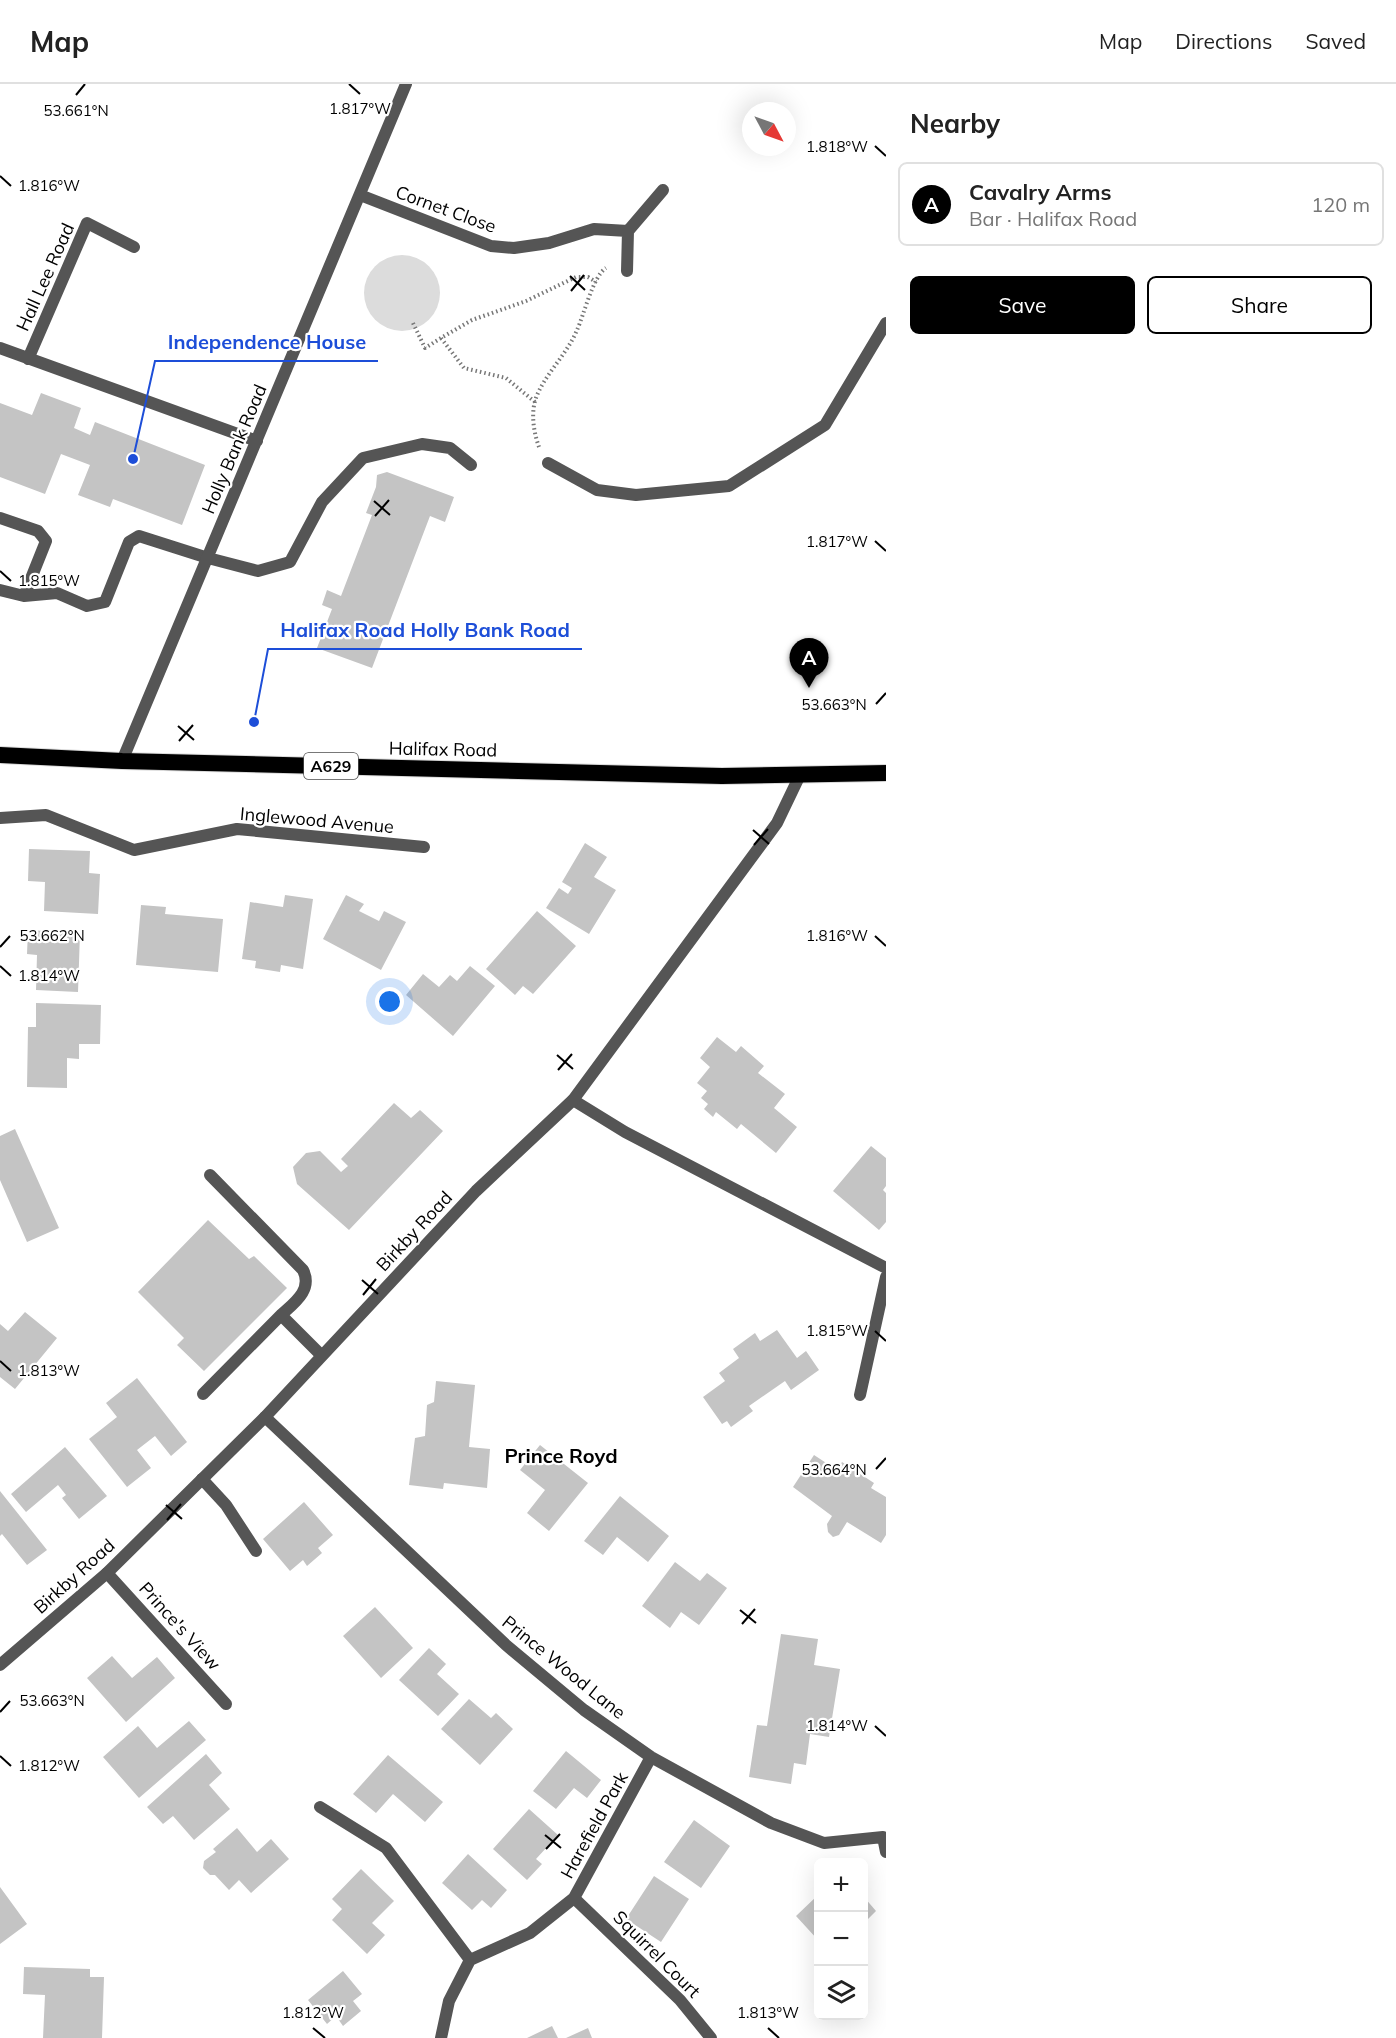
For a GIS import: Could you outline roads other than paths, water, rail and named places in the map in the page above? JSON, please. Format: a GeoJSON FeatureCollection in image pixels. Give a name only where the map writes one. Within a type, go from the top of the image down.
{"type":"FeatureCollection","features":[{"type":"Feature","properties":{"kind":"highway","name":"Halifax Road"},"geometry":{"type":"LineString","coordinates":[[0,755],[122,761],[722,776],[886,773]]}},
{"type":"Feature","properties":{"kind":"street","name":"Holly Bank Road"},"geometry":{"type":"LineString","coordinates":[[122,761],[406,84]]}},
{"type":"Feature","properties":{"kind":"street"},"geometry":{"type":"LineString","coordinates":[[627,271],[628,231],[663,190]]}},
{"type":"Feature","properties":{"kind":"street","name":"Cornet Close"},"geometry":{"type":"LineString","coordinates":[[360,195],[491,246],[514,248],[549,243],[594,229],[628,231]]}},
{"type":"Feature","properties":{"kind":"street","name":"Hall Lee Road"},"geometry":{"type":"LineString","coordinates":[[28,359],[87,224],[134,247]]}},
{"type":"Feature","properties":{"kind":"street"},"geometry":{"type":"LineString","coordinates":[[548,463],[597,490],[636,495],[729,486],[825,424],[886,323]]}},
{"type":"Feature","properties":{"kind":"street","name":"Hall Lee Road"},"geometry":{"type":"LineString","coordinates":[[0,348],[257,441]]}},
{"type":"Feature","properties":{"kind":"street"},"geometry":{"type":"LineString","coordinates":[[0,590],[24,596],[57,593],[87,606],[105,602],[129,542],[139,537],[258,571],[290,562],[322,502],[363,458],[422,444],[450,448],[471,465]]}},
{"type":"Feature","properties":{"kind":"street"},"geometry":{"type":"LineString","coordinates":[[0,518],[38,531],[46,541],[24,596]]}},
{"type":"Feature","properties":{"kind":"street","name":"Birkby Road"},"geometry":{"type":"LineString","coordinates":[[0,1665],[107,1573],[265,1417],[476,1191],[573,1100],[777,823],[800,775]]}},
{"type":"Feature","properties":{"kind":"street","name":"Inglewood Avenue"},"geometry":{"type":"LineString","coordinates":[[0,818],[46,815],[134,849],[237,829],[424,847]]}},
{"type":"Feature","properties":{"kind":"street"},"geometry":{"type":"LineString","coordinates":[[573,1100],[656,1149],[886,1268]]}},
{"type":"Feature","properties":{"kind":"street"},"geometry":{"type":"LineString","coordinates":[[203,1395],[301,1295],[307,1278],[303,1270],[210,1175]]}},
{"type":"Feature","properties":{"kind":"street"},"geometry":{"type":"LineString","coordinates":[[860,1395],[886,1277]]}},
{"type":"Feature","properties":{"kind":"street"},"geometry":{"type":"LineString","coordinates":[[281,1315],[321,1355]]}},
{"type":"Feature","properties":{"kind":"street","name":"Prince Wood Lane"},"geometry":{"type":"LineString","coordinates":[[265,1417],[506,1645],[584,1710],[651,1757],[771,1823],[824,1843],[884,1836],[886,1852]]}},
{"type":"Feature","properties":{"kind":"street"},"geometry":{"type":"LineString","coordinates":[[202,1479],[226,1505],[256,1551]]}},
{"type":"Feature","properties":{"kind":"street","name":"Prince's View"},"geometry":{"type":"LineString","coordinates":[[107,1573],[226,1704]]}},
{"type":"Feature","properties":{"kind":"street","name":"Harefield Park"},"geometry":{"type":"LineString","coordinates":[[471,1960],[530,1933],[574,1899],[651,1757]]}},
{"type":"Feature","properties":{"kind":"street"},"geometry":{"type":"LineString","coordinates":[[320,1807],[386,1848],[471,1960],[449,2001],[441,2038]]}},
{"type":"Feature","properties":{"kind":"street","name":"Squirrel Court"},"geometry":{"type":"LineString","coordinates":[[574,1899],[680,2000],[711,2038]]}},
{"type":"Feature","properties":{"kind":"place","name":"Independence House"},"geometry":{"type":"Point","coordinates":[133,459]}},
{"type":"Feature","properties":{"kind":"place","name":"Cavalry Arms"},"geometry":{"type":"Point","coordinates":[809,688]}},
{"type":"Feature","properties":{"kind":"place","name":"Halifax Road Holly Bank Road"},"geometry":{"type":"Point","coordinates":[254,722]}},
{"type":"Feature","properties":{"kind":"district","name":"Prince Royd"},"geometry":{"type":"Point","coordinates":[561,1455]}}]}
